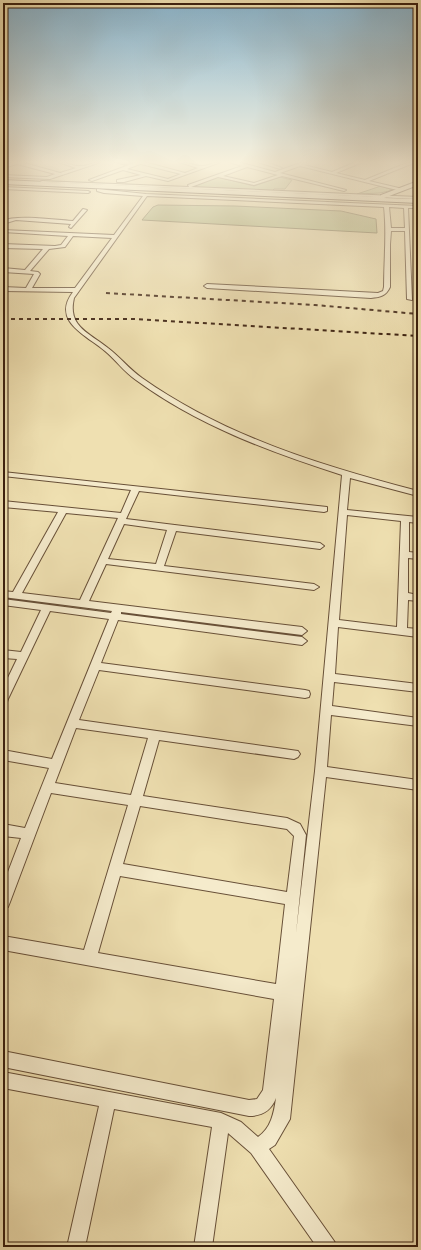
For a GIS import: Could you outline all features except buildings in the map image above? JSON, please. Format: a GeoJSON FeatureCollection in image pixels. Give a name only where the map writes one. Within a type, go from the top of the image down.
{"type":"FeatureCollection","features":[{"type":"Feature","properties":{"kind":"street"},"geometry":{"type":"LineString","coordinates":[[35,220],[74,223]]}},
{"type":"Feature","properties":{"kind":"street"},"geometry":{"type":"LineString","coordinates":[[65,235],[76,220]]}},
{"type":"Feature","properties":{"kind":"street"},"geometry":{"type":"LineString","coordinates":[[127,220],[71,298],[68,310],[71,320],[76,328],[107,350],[140,380],[180,404],[235,433],[346,475],[418,494]]}},
{"type":"Feature","properties":{"kind":"street"},"geometry":{"type":"LineString","coordinates":[[207,286],[351,295],[379,295],[385,292],[386,287],[386,244],[389,228],[388,220]]}},
{"type":"Feature","properties":{"kind":"street"},"geometry":{"type":"LineString","coordinates":[[407,220],[410,299]]}},
{"type":"Feature","properties":{"kind":"street"},"geometry":{"type":"LineString","coordinates":[[389,228],[407,230]]}},
{"type":"Feature","properties":{"kind":"street"},"geometry":{"type":"LineString","coordinates":[[3,231],[115,237]]}},
{"type":"Feature","properties":{"kind":"street"},"geometry":{"type":"LineString","coordinates":[[3,250],[5,246],[47,248],[62,247],[71,235]]}},
{"type":"Feature","properties":{"kind":"street"},"geometry":{"type":"LineString","coordinates":[[27,272],[47,248]]}},
{"type":"Feature","properties":{"kind":"street"},"geometry":{"type":"LineString","coordinates":[[3,270],[37,274],[28,290]]}},
{"type":"Feature","properties":{"kind":"street"},"geometry":{"type":"LineString","coordinates":[[3,289],[77,290]]}},
{"type":"Feature","properties":{"kind":"street"},"geometry":{"type":"LineString","coordinates":[[3,474],[324,509]]}},
{"type":"Feature","properties":{"kind":"street"},"geometry":{"type":"LineString","coordinates":[[256,1147],[269,1139],[282,1119],[322,771],[346,475]]}},
{"type":"Feature","properties":{"kind":"street"},"geometry":{"type":"LineString","coordinates":[[83,604],[136,488]]}},
{"type":"Feature","properties":{"kind":"street"},"geometry":{"type":"LineString","coordinates":[[4,505],[63,510],[172,528],[320,546]]}},
{"type":"Feature","properties":{"kind":"street"},"geometry":{"type":"LineString","coordinates":[[16,596],[63,510]]}},
{"type":"Feature","properties":{"kind":"street"},"geometry":{"type":"LineString","coordinates":[[343,512],[418,520]]}},
{"type":"Feature","properties":{"kind":"street"},"geometry":{"type":"LineString","coordinates":[[402,631],[405,518]]}},
{"type":"Feature","properties":{"kind":"street"},"geometry":{"type":"LineString","coordinates":[[159,568],[172,528]]}},
{"type":"Feature","properties":{"kind":"street"},"geometry":{"type":"LineString","coordinates":[[404,555],[418,556]]}},
{"type":"Feature","properties":{"kind":"street"},"geometry":{"type":"LineString","coordinates":[[103,560],[314,587]]}},
{"type":"Feature","properties":{"kind":"street"},"geometry":{"type":"LineString","coordinates":[[3,594],[83,604],[117,612]]}},
{"type":"Feature","properties":{"kind":"street"},"geometry":{"type":"LineString","coordinates":[[403,596],[418,598]]}},
{"type":"Feature","properties":{"kind":"street"},"geometry":{"type":"LineString","coordinates":[[3,602],[47,608],[117,612],[302,636]]}},
{"type":"Feature","properties":{"kind":"street"},"geometry":{"type":"LineString","coordinates":[[3,699],[47,608]]}},
{"type":"Feature","properties":{"kind":"street"},"geometry":{"type":"LineString","coordinates":[[3,902],[46,786],[117,612]]}},
{"type":"Feature","properties":{"kind":"street"},"geometry":{"type":"LineString","coordinates":[[333,623],[418,633]]}},
{"type":"Feature","properties":{"kind":"street"},"geometry":{"type":"LineString","coordinates":[[3,654],[24,656]]}},
{"type":"Feature","properties":{"kind":"street"},"geometry":{"type":"LineString","coordinates":[[95,666],[305,694]]}},
{"type":"Feature","properties":{"kind":"street"},"geometry":{"type":"LineString","coordinates":[[329,677],[418,688]]}},
{"type":"Feature","properties":{"kind":"street"},"geometry":{"type":"LineString","coordinates":[[326,710],[418,722]]}},
{"type":"Feature","properties":{"kind":"street"},"geometry":{"type":"LineString","coordinates":[[72,722],[294,754]]}},
{"type":"Feature","properties":{"kind":"street"},"geometry":{"type":"LineString","coordinates":[[89,958],[154,734]]}},
{"type":"Feature","properties":{"kind":"street"},"geometry":{"type":"LineString","coordinates":[[3,755],[56,764]]}},
{"type":"Feature","properties":{"kind":"street"},"geometry":{"type":"LineString","coordinates":[[322,771],[418,785]]}},
{"type":"Feature","properties":{"kind":"street"},"geometry":{"type":"LineString","coordinates":[[3,1059],[256,1108],[264,1105],[269,1099],[271,1090],[300,835],[297,828],[291,824],[46,786]]}},
{"type":"Feature","properties":{"kind":"street"},"geometry":{"type":"LineString","coordinates":[[3,830],[29,834]]}},
{"type":"Feature","properties":{"kind":"street"},"geometry":{"type":"LineString","coordinates":[[116,869],[292,899]]}},
{"type":"Feature","properties":{"kind":"street"},"geometry":{"type":"LineString","coordinates":[[3,943],[282,993]]}},
{"type":"Feature","properties":{"kind":"street"},"geometry":{"type":"LineString","coordinates":[[3,1080],[108,1101],[221,1121],[235,1128],[256,1147],[328,1247]]}},
{"type":"Feature","properties":{"kind":"street"},"geometry":{"type":"LineString","coordinates":[[76,1247],[108,1101]]}},
{"type":"Feature","properties":{"kind":"street"},"geometry":{"type":"LineString","coordinates":[[203,1247],[221,1121]]}},
{"type":"Feature","properties":{"kind":"green space"},"geometry":{"type":"Polygon","coordinates":[[[148,220],[376,220],[377,233],[148,220]]]}},
{"type":"Feature","properties":{"kind":"railway"},"geometry":{"type":"LineString","coordinates":[[106,293],[315,305],[418,314]]}},
{"type":"Feature","properties":{"kind":"railway"},"geometry":{"type":"LineString","coordinates":[[3,319],[134,319],[418,336]]}}]}
